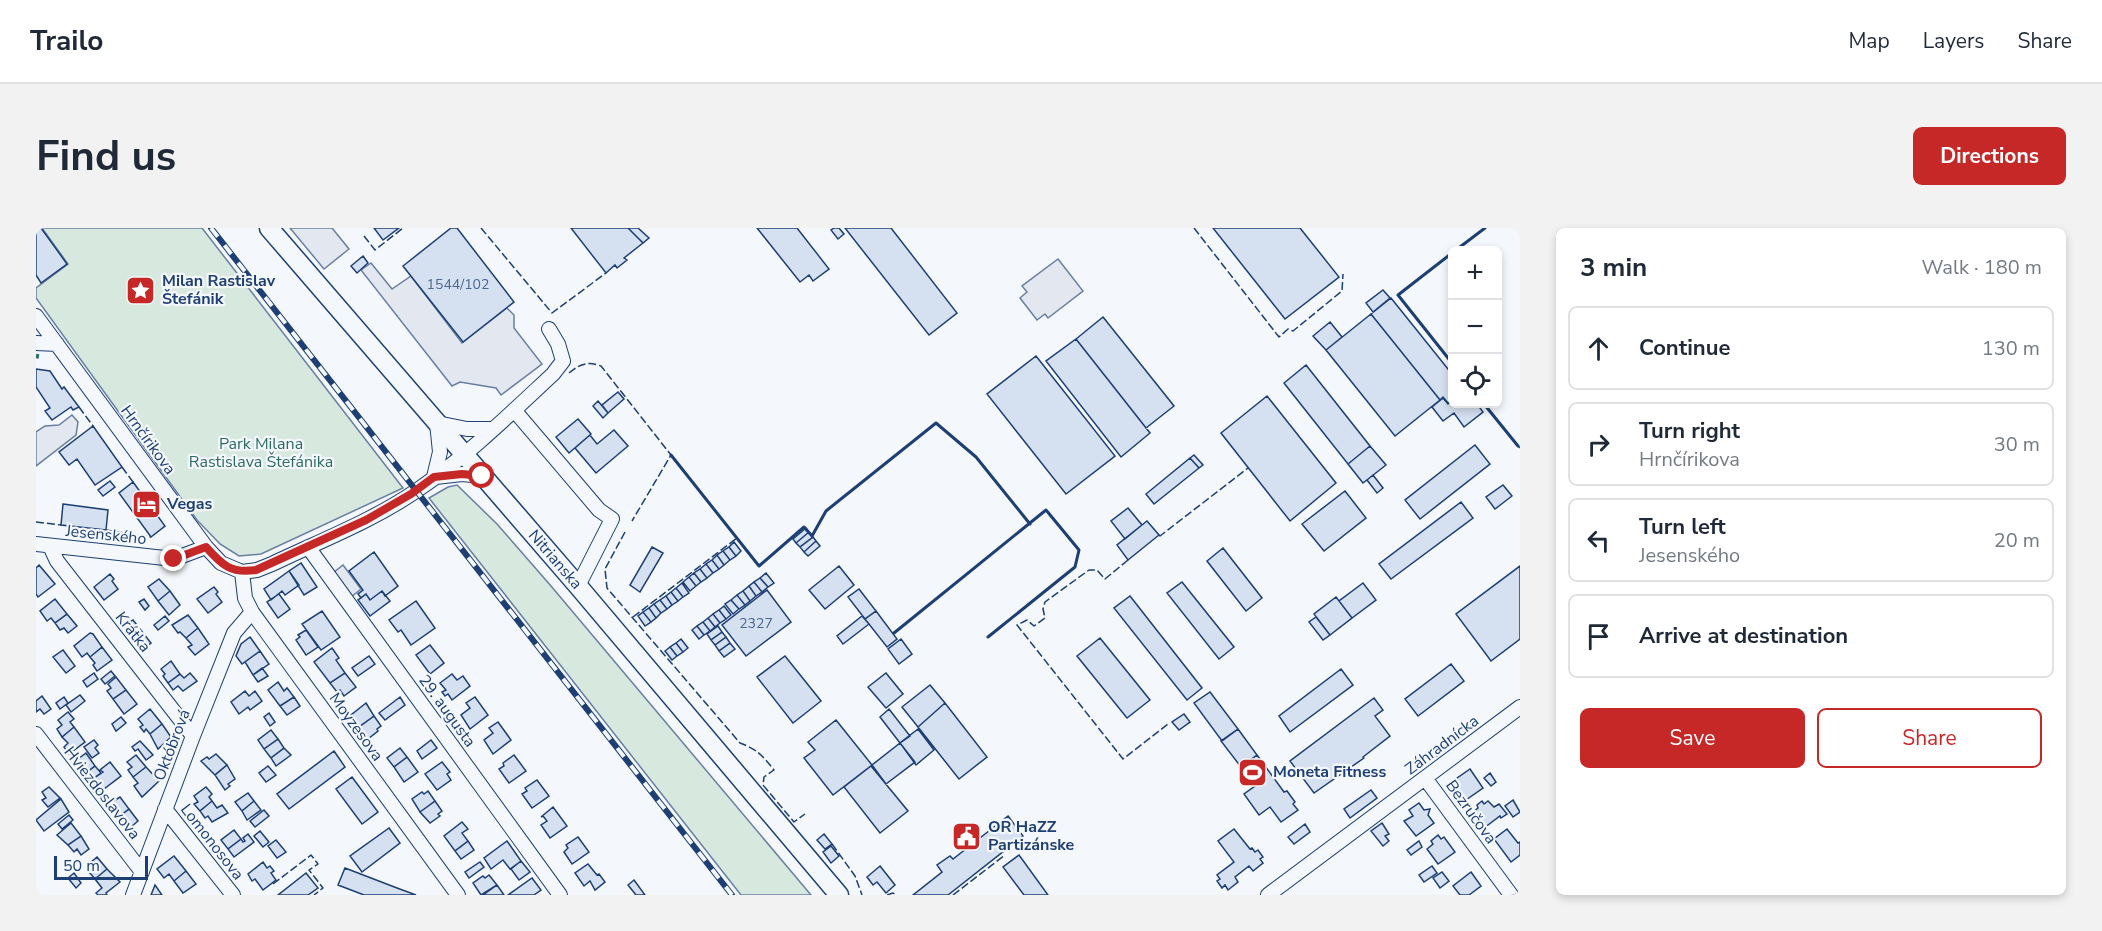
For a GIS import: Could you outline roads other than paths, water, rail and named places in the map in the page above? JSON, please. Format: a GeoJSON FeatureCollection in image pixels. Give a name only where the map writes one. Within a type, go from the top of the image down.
{"type":"FeatureCollection","features":[{"type":"Feature","properties":{"kind":"main road","name":"Nitrianska"},"geometry":{"type":"LineString","coordinates":[[269,228],[578,586],[839,895]]}},
{"type":"Feature","properties":{"kind":"street","name":"Hrnčírikova"},"geometry":{"type":"LineString","coordinates":[[36,316],[206,547],[221,563],[242,572]]}},
{"type":"Feature","properties":{"kind":"street"},"geometry":{"type":"LineString","coordinates":[[242,572],[264,567],[366,520],[411,494],[464,454],[553,374],[563,361],[558,344],[549,329]]}},
{"type":"Feature","properties":{"kind":"street"},"geometry":{"type":"LineString","coordinates":[[36,343],[57,344]]}},
{"type":"Feature","properties":{"kind":"street"},"geometry":{"type":"LineString","coordinates":[[514,410],[599,510],[612,519],[578,586]]}},
{"type":"Feature","properties":{"kind":"street"},"geometry":{"type":"LineString","coordinates":[[434,477],[440,452],[437,423],[467,429],[493,429]]}},
{"type":"Feature","properties":{"kind":"street"},"geometry":{"type":"LineString","coordinates":[[434,477],[462,474],[482,476]]}},
{"type":"Feature","properties":{"kind":"street","name":"Jesenského"},"geometry":{"type":"LineString","coordinates":[[43,545],[174,559],[206,547]]}},
{"type":"Feature","properties":{"kind":"street","name":"Krátka"},"geometry":{"type":"LineString","coordinates":[[43,545],[193,736]]}},
{"type":"Feature","properties":{"kind":"street","name":"29. augusta"},"geometry":{"type":"LineString","coordinates":[[308,547],[560,895]]}},
{"type":"Feature","properties":{"kind":"street","name":"Moyzesova"},"geometry":{"type":"LineString","coordinates":[[242,572],[245,598],[252,612],[458,895]]}},
{"type":"Feature","properties":{"kind":"street","name":"Októbrová"},"geometry":{"type":"LineString","coordinates":[[133,895],[234,633],[252,612]]}},
{"type":"Feature","properties":{"kind":"street","name":"Záhradnícka"},"geometry":{"type":"LineString","coordinates":[[1268,895],[1520,707]]}},
{"type":"Feature","properties":{"kind":"street","name":"Hviezdoslavova"},"geometry":{"type":"LineString","coordinates":[[36,734],[142,872]]}},
{"type":"Feature","properties":{"kind":"street","name":"Bezručova"},"geometry":{"type":"LineString","coordinates":[[1425,778],[1511,895]]}},
{"type":"Feature","properties":{"kind":"street","name":"Lomonosova"},"geometry":{"type":"LineString","coordinates":[[165,809],[233,895]]}},
{"type":"Feature","properties":{"kind":"railway"},"geometry":{"type":"LineString","coordinates":[[211,228],[732,895]]}},
{"type":"Feature","properties":{"kind":"place","name":"Milan Rastislav Štefánik"},"geometry":{"type":"Point","coordinates":[141,290]}},
{"type":"Feature","properties":{"kind":"place","name":"Vegas"},"geometry":{"type":"Point","coordinates":[146,504]}},
{"type":"Feature","properties":{"kind":"place","name":"Moneta Fitness"},"geometry":{"type":"Point","coordinates":[1252,772]}},
{"type":"Feature","properties":{"kind":"place","name":"OR HaZZ Partizánske"},"geometry":{"type":"Point","coordinates":[967,836]}},
{"type":"Feature","properties":{"kind":"park label","name":"Park Milana Rastislava Štefánika"},"geometry":{"type":"Point","coordinates":[261,453]}}]}
